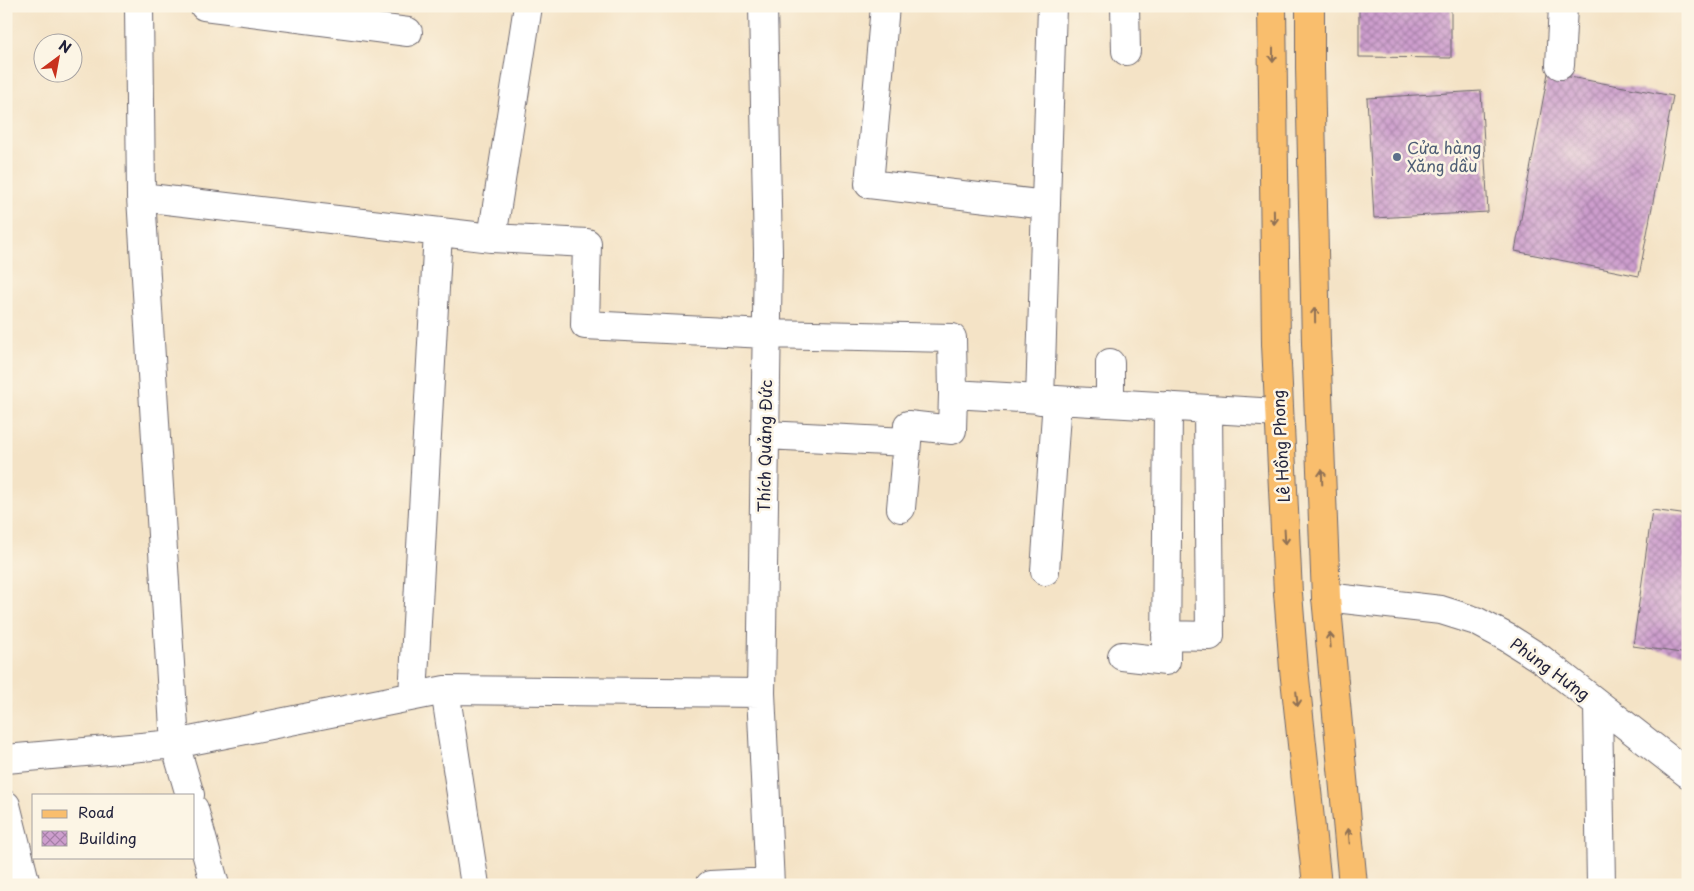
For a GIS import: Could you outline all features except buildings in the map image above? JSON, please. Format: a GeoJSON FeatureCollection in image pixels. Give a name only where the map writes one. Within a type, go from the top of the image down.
{"type":"FeatureCollection","features":[{"type":"Feature","properties":{"kind":"main road","name":"Lê Hồng Phong"},"geometry":{"type":"LineString","coordinates":[[1272,6],[1276,344],[1288,593],[1294,669],[1318,885]]}},
{"type":"Feature","properties":{"kind":"main road"},"geometry":{"type":"LineString","coordinates":[[1310,6],[1316,343],[1326,597],[1353,885]]}},
{"type":"Feature","properties":{"kind":"main road"},"geometry":{"type":"LineString","coordinates":[[1273,190],[1312,190]]}},
{"type":"Feature","properties":{"kind":"main road"},"geometry":{"type":"LineString","coordinates":[[1276,344],[1316,343]]}},
{"type":"Feature","properties":{"kind":"street"},"geometry":{"type":"LineString","coordinates":[[139,6],[141,197],[175,744],[190,794]]}},
{"type":"Feature","properties":{"kind":"street"},"geometry":{"type":"LineString","coordinates":[[204,6],[408,32]]}},
{"type":"Feature","properties":{"kind":"street"},"geometry":{"type":"LineString","coordinates":[[492,238],[528,6]]}},
{"type":"Feature","properties":{"kind":"street","name":"Thích Quảng Đức"},"geometry":{"type":"LineString","coordinates":[[763,6],[768,253],[761,693],[770,883]]}},
{"type":"Feature","properties":{"kind":"street"},"geometry":{"type":"LineString","coordinates":[[885,6],[869,184],[1046,205]]}},
{"type":"Feature","properties":{"kind":"street"},"geometry":{"type":"LineString","coordinates":[[1045,571],[1048,400],[1046,205],[1052,6]]}},
{"type":"Feature","properties":{"kind":"street"},"geometry":{"type":"LineString","coordinates":[[1125,6],[1126,51]]}},
{"type":"Feature","properties":{"kind":"street"},"geometry":{"type":"LineString","coordinates":[[1560,65],[1563,6]]}},
{"type":"Feature","properties":{"kind":"street"},"geometry":{"type":"LineString","coordinates":[[141,197],[492,238],[587,243],[585,325],[766,334],[952,338],[952,430],[908,425],[901,508]]}},
{"type":"Feature","properties":{"kind":"street"},"geometry":{"type":"LineString","coordinates":[[413,696],[438,232]]}},
{"type":"Feature","properties":{"kind":"street"},"geometry":{"type":"LineString","coordinates":[[1110,363],[1110,404]]}},
{"type":"Feature","properties":{"kind":"street"},"geometry":{"type":"LineString","coordinates":[[953,394],[1279,413]]}},
{"type":"Feature","properties":{"kind":"street"},"geometry":{"type":"LineString","coordinates":[[1122,656],[1166,661],[1168,406]]}},
{"type":"Feature","properties":{"kind":"street"},"geometry":{"type":"LineString","coordinates":[[1166,635],[1210,636],[1208,409]]}},
{"type":"Feature","properties":{"kind":"street"},"geometry":{"type":"LineString","coordinates":[[764,435],[907,442]]}},
{"type":"Feature","properties":{"kind":"street","name":"Phùng Hưng"},"geometry":{"type":"LineString","coordinates":[[1326,597],[1441,610],[1476,621],[1508,638],[1540,659],[1598,705],[1601,885]]}},
{"type":"Feature","properties":{"kind":"street"},"geometry":{"type":"LineString","coordinates":[[6,759],[175,744],[445,690],[761,693]]}},
{"type":"Feature","properties":{"kind":"street"},"geometry":{"type":"LineString","coordinates":[[445,690],[475,885]]}},
{"type":"Feature","properties":{"kind":"street"},"geometry":{"type":"LineString","coordinates":[[1598,705],[1683,767]]}},
{"type":"Feature","properties":{"kind":"street"},"geometry":{"type":"LineString","coordinates":[[6,805],[26,885]]}},
{"type":"Feature","properties":{"kind":"street"},"geometry":{"type":"LineString","coordinates":[[195,813],[215,885]]}},
{"type":"Feature","properties":{"kind":"street"},"geometry":{"type":"LineString","coordinates":[[710,885],[770,883]]}},
{"type":"Feature","properties":{"kind":"place","name":"Cửa hàng Xăng dầu"},"geometry":{"type":"Point","coordinates":[1397,157]}}]}
